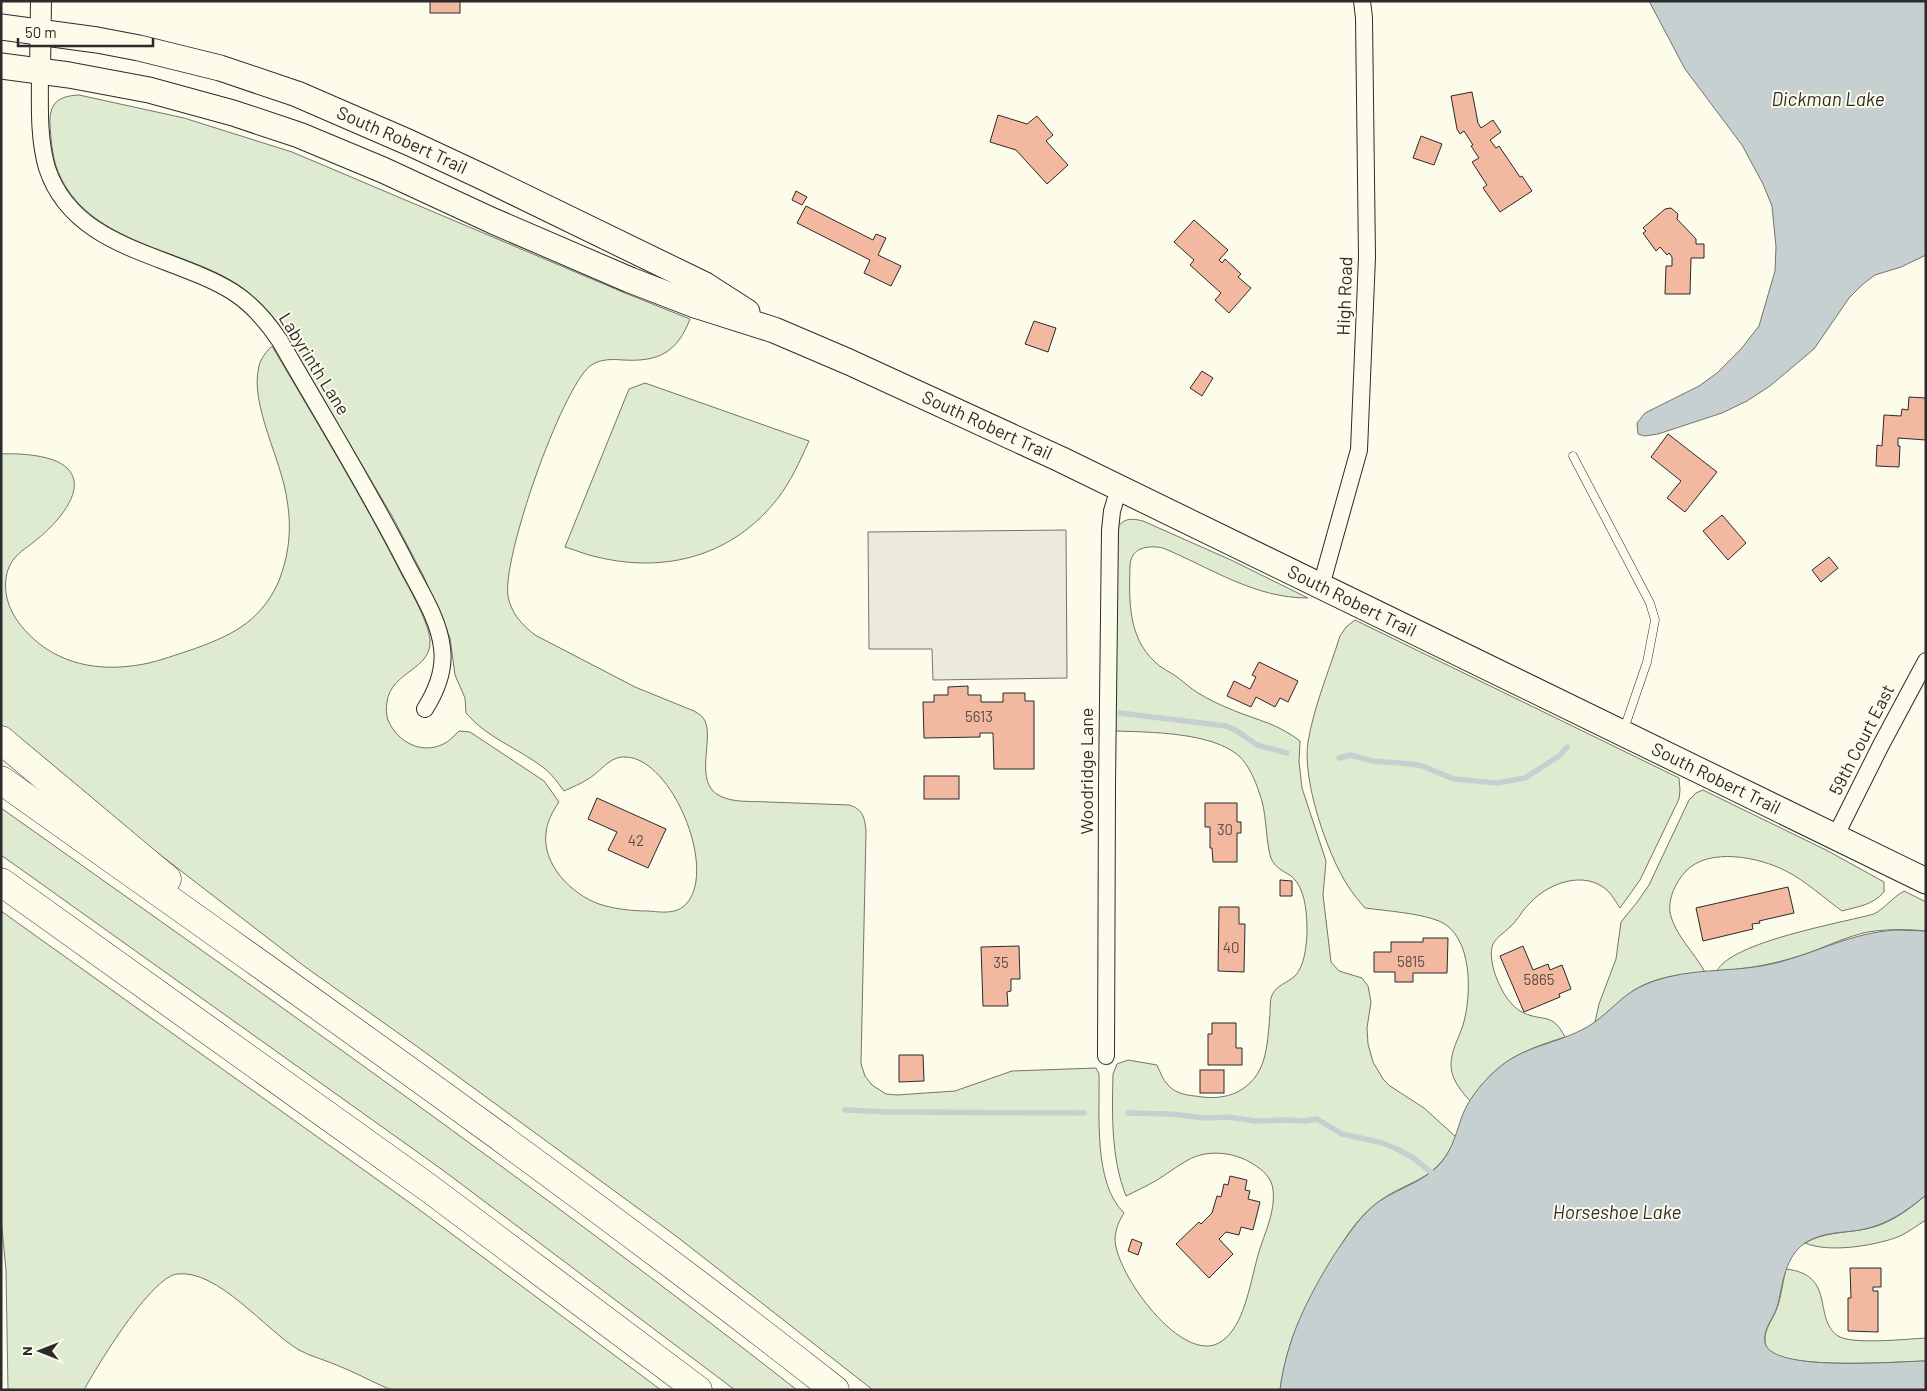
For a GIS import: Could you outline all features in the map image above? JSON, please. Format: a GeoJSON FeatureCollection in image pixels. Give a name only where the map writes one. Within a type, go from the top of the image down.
{"type":"FeatureCollection","features":[{"type":"Feature","properties":{"kind":"highway"},"geometry":{"type":"LineString","coordinates":[[1,740],[112,832],[291,986]]}},
{"type":"Feature","properties":{"kind":"highway"},"geometry":{"type":"LineString","coordinates":[[1,780],[291,986],[587,1200],[688,1275],[835,1390]]}},
{"type":"Feature","properties":{"kind":"highway"},"geometry":{"type":"LineString","coordinates":[[1,882],[430,1189],[698,1390]]}},
{"type":"Feature","properties":{"kind":"main road","name":"South Robert Trail"},"geometry":{"type":"LineString","coordinates":[[1,26],[97,40],[180,58],[258,80],[335,110],[410,143],[705,285],[774,330]]}},
{"type":"Feature","properties":{"kind":"main road","name":"South Robert Trail"},"geometry":{"type":"LineString","coordinates":[[1,66],[40,70],[149,90],[224,110],[299,135],[383,170],[493,221],[622,276],[695,305],[774,330],[952,408],[1926,881]]}},
{"type":"Feature","properties":{"kind":"street"},"geometry":{"type":"LineString","coordinates":[[40,70],[41,1]]}},
{"type":"Feature","properties":{"kind":"street","name":"High Road"},"geometry":{"type":"LineString","coordinates":[[1321,586],[1359,450],[1367,257],[1364,18],[1362,1]]}},
{"type":"Feature","properties":{"kind":"street","name":"Labyrinth Lane"},"geometry":{"type":"LineString","coordinates":[[40,70],[40,122],[44,154],[51,178],[74,212],[93,229],[117,242],[206,278],[234,293],[260,315],[280,341],[384,521],[416,581],[436,625],[441,641],[442,664],[437,687],[425,709]]}},
{"type":"Feature","properties":{"kind":"street","name":"Woodridge Lane"},"geometry":{"type":"LineString","coordinates":[[1106,1056],[1110,530],[1112,511],[1118,488]]}},
{"type":"Feature","properties":{"kind":"street","name":"59th Court East"},"geometry":{"type":"LineString","coordinates":[[1834,837],[1926,661]]}},
{"type":"Feature","properties":{"kind":"lane"},"geometry":{"type":"LineString","coordinates":[[1573,456],[1650,603],[1655,620],[1646,662],[1623,734]]}},
{"type":"Feature","properties":{"kind":"green space"},"geometry":{"type":"Polygon","coordinates":[[[79,95],[184,118],[292,152],[690,319],[679,340],[665,353],[646,359],[597,362],[590,366],[578,381],[550,439],[536,476],[514,547],[508,596],[514,613],[535,635],[635,687],[702,716],[707,729],[706,772],[708,781],[712,790],[720,796],[731,800],[744,801],[849,805],[860,812],[864,818],[866,832],[861,1064],[865,1076],[872,1085],[886,1094],[897,1095],[955,1091],[1012,1071],[1096,1068],[1099,1074],[1099,1128],[1103,1166],[1107,1184],[1114,1200],[1124,1213],[1115,1234],[1118,1253],[1138,1293],[1154,1313],[1171,1330],[1189,1341],[1206,1346],[1222,1341],[1230,1334],[1241,1315],[1271,1216],[1272,1186],[1269,1178],[1257,1166],[1238,1157],[1212,1153],[1188,1160],[1126,1196],[1115,1152],[1113,1074],[1117,1064],[1128,1060],[1157,1065],[1168,1085],[1177,1092],[1184,1094],[1212,1098],[1236,1093],[1243,1089],[1256,1076],[1263,1062],[1268,1038],[1272,995],[1279,986],[1295,976],[1303,961],[1307,933],[1306,910],[1303,895],[1296,881],[1278,868],[1271,859],[1262,800],[1251,772],[1239,756],[1213,742],[1197,738],[1161,733],[1114,731],[1117,528],[1122,522],[1128,520],[1143,521],[1231,560],[1308,598],[1288,597],[1251,587],[1163,548],[1146,547],[1136,551],[1131,560],[1130,605],[1132,618],[1140,641],[1146,652],[1155,662],[1207,698],[1276,727],[1300,741],[1299,762],[1302,788],[1326,861],[1323,895],[1331,962],[1339,971],[1362,978],[1368,986],[1371,1002],[1367,1028],[1368,1044],[1373,1062],[1383,1079],[1390,1086],[1424,1108],[1456,1137],[1448,1153],[1430,1173],[1386,1197],[1373,1206],[1355,1224],[1334,1256],[1297,1326],[1284,1367],[1280,1390],[873,1390],[676,1236],[304,966],[119,823],[1,726],[1,454],[26,455],[54,460],[67,468],[73,477],[72,497],[66,508],[51,527],[16,556],[7,573],[6,595],[13,614],[25,631],[53,653],[66,659],[93,666],[135,666],[203,646],[241,627],[262,609],[278,583],[285,563],[289,532],[287,500],[284,484],[262,415],[257,381],[261,360],[272,346],[372,518],[415,599],[429,633],[429,650],[425,658],[396,683],[390,692],[386,711],[388,720],[398,736],[421,748],[430,748],[447,742],[459,731],[470,732],[544,781],[559,802],[551,816],[546,833],[546,845],[549,856],[560,876],[578,893],[589,899],[599,904],[617,908],[636,911],[669,912],[683,907],[695,887],[697,866],[693,842],[685,818],[673,795],[659,776],[643,762],[620,757],[610,761],[585,781],[564,791],[544,768],[483,729],[466,713],[465,698],[455,675],[450,638],[424,577],[392,516],[281,328],[259,303],[225,277],[128,237],[105,225],[85,209],[68,190],[56,166],[51,141],[50,117],[56,102],[65,97],[79,95]]]}},
{"type":"Feature","properties":{"kind":"green space"},"geometry":{"type":"Polygon","coordinates":[[[645,383],[809,441],[791,478],[778,498],[760,518],[741,534],[720,546],[697,555],[673,561],[649,563],[623,562],[589,555],[565,547],[629,389],[645,383]]]}},
{"type":"Feature","properties":{"kind":"green space"},"geometry":{"type":"Polygon","coordinates":[[[1355,620],[1679,778],[1679,799],[1640,880],[1620,908],[1609,892],[1598,884],[1578,880],[1567,881],[1538,895],[1514,923],[1495,941],[1492,950],[1493,967],[1500,987],[1508,1000],[1524,1013],[1552,1021],[1565,1037],[1535,1047],[1511,1059],[1490,1076],[1470,1101],[1460,1089],[1451,1070],[1451,1060],[1463,1025],[1468,998],[1467,967],[1464,952],[1458,939],[1450,928],[1431,918],[1365,908],[1354,895],[1340,872],[1325,836],[1312,796],[1307,758],[1311,729],[1340,636],[1346,627],[1355,620]]]}},
{"type":"Feature","properties":{"kind":"green space"},"geometry":{"type":"Polygon","coordinates":[[[1703,790],[1828,851],[1884,882],[1884,892],[1869,903],[1842,911],[1808,885],[1775,866],[1734,857],[1708,859],[1696,864],[1686,871],[1676,885],[1670,901],[1670,913],[1680,936],[1705,972],[1668,977],[1642,986],[1634,990],[1595,1022],[1599,1004],[1616,959],[1621,922],[1649,885],[1689,800],[1696,793],[1703,790]]]}},
{"type":"Feature","properties":{"kind":"green space"},"geometry":{"type":"Polygon","coordinates":[[[1,808],[502,1167],[797,1390],[735,1390],[444,1171],[1,855],[1,808]]]}},
{"type":"Feature","properties":{"kind":"green space"},"geometry":{"type":"Polygon","coordinates":[[[1904,891],[1926,902],[1926,931],[1882,930],[1868,932],[1776,962],[1741,969],[1717,971],[1726,961],[1743,951],[1764,943],[1814,928],[1874,914],[1904,891]]]}},
{"type":"Feature","properties":{"kind":"green space"},"geometry":{"type":"Polygon","coordinates":[[[1,911],[417,1208],[661,1390],[389,1389],[299,1350],[224,1290],[193,1275],[177,1274],[166,1279],[153,1290],[140,1306],[100,1362],[84,1390],[8,1390],[6,1270],[1,1219],[1,911]]]}},
{"type":"Feature","properties":{"kind":"green space"},"geometry":{"type":"Polygon","coordinates":[[[1926,1195],[1926,1220],[1895,1238],[1874,1244],[1838,1248],[1826,1248],[1805,1243],[1827,1235],[1866,1229],[1883,1224],[1905,1211],[1926,1195]]]}},
{"type":"Feature","properties":{"kind":"green space"},"geometry":{"type":"Polygon","coordinates":[[[1786,1269],[1802,1273],[1812,1279],[1818,1288],[1830,1328],[1838,1336],[1845,1339],[1867,1341],[1926,1338],[1926,1361],[1821,1363],[1799,1361],[1770,1352],[1765,1343],[1765,1335],[1778,1306],[1786,1269]]]}},
{"type":"Feature","properties":{"kind":"shaded area"},"geometry":{"type":"Polygon","coordinates":[[[1066,530],[1067,678],[933,680],[932,649],[869,649],[868,532],[1066,530]]]}},
{"type":"Feature","properties":{"kind":"water","name":"Dickman Lake"},"geometry":{"type":"Polygon","coordinates":[[[1649,1],[1926,1],[1926,255],[1901,267],[1875,275],[1862,285],[1849,298],[1814,349],[1770,386],[1747,401],[1722,413],[1658,434],[1645,436],[1638,434],[1637,423],[1645,413],[1699,386],[1717,373],[1741,349],[1759,326],[1775,271],[1776,247],[1772,206],[1763,184],[1742,145],[1685,69],[1649,1]]]}},
{"type":"Feature","properties":{"kind":"water","name":"Horseshoe Lake"},"geometry":{"type":"Polygon","coordinates":[[[1896,930],[1926,931],[1926,1195],[1903,1212],[1879,1225],[1811,1239],[1798,1249],[1786,1270],[1778,1304],[1765,1333],[1765,1343],[1773,1352],[1789,1358],[1812,1362],[1926,1361],[1926,1390],[1280,1390],[1287,1354],[1293,1336],[1315,1287],[1334,1255],[1367,1211],[1380,1200],[1430,1173],[1442,1162],[1452,1144],[1470,1100],[1484,1082],[1505,1063],[1516,1056],[1587,1027],[1628,994],[1656,980],[1682,974],[1762,966],[1792,959],[1849,939],[1896,930]]]}},
{"type":"Feature","properties":{"kind":"building"},"geometry":{"type":"Polygon","coordinates":[[[430,1],[460,1],[460,13],[430,13],[430,1]]]}},
{"type":"Feature","properties":{"kind":"building"},"geometry":{"type":"Polygon","coordinates":[[[1472,92],[1478,123],[1481,128],[1493,120],[1501,132],[1490,140],[1496,148],[1499,146],[1532,191],[1500,212],[1483,188],[1487,185],[1472,162],[1479,158],[1471,146],[1473,145],[1464,131],[1460,134],[1457,129],[1451,96],[1472,92]]]}},
{"type":"Feature","properties":{"kind":"building"},"geometry":{"type":"Polygon","coordinates":[[[998,115],[1027,124],[1037,116],[1053,135],[1046,141],[1068,165],[1047,184],[1016,150],[990,142],[998,115]]]}},
{"type":"Feature","properties":{"kind":"building"},"geometry":{"type":"Polygon","coordinates":[[[1421,136],[1442,144],[1434,165],[1413,158],[1421,136]]]}},
{"type":"Feature","properties":{"kind":"building"},"geometry":{"type":"Polygon","coordinates":[[[796,191],[807,197],[802,205],[792,200],[796,191]]]}},
{"type":"Feature","properties":{"kind":"building"},"geometry":{"type":"Polygon","coordinates":[[[806,206],[873,240],[876,234],[886,238],[878,255],[901,266],[891,286],[864,273],[870,260],[797,223],[806,206]]]}},
{"type":"Feature","properties":{"kind":"building"},"geometry":{"type":"Polygon","coordinates":[[[1671,208],[1678,214],[1677,219],[1696,239],[1696,244],[1704,244],[1704,258],[1691,258],[1690,294],[1665,294],[1666,266],[1672,266],[1672,257],[1669,253],[1667,255],[1660,247],[1656,251],[1643,233],[1646,231],[1643,228],[1665,209],[1671,208]]]}},
{"type":"Feature","properties":{"kind":"building"},"geometry":{"type":"Polygon","coordinates":[[[1194,220],[1228,250],[1219,260],[1222,263],[1225,259],[1241,274],[1238,277],[1251,288],[1229,313],[1215,300],[1221,293],[1190,265],[1194,260],[1174,242],[1194,220]]]}},
{"type":"Feature","properties":{"kind":"building"},"geometry":{"type":"Polygon","coordinates":[[[1034,321],[1056,328],[1048,352],[1025,344],[1034,321]]]}},
{"type":"Feature","properties":{"kind":"building"},"geometry":{"type":"Polygon","coordinates":[[[1202,371],[1213,378],[1202,396],[1190,388],[1202,371]]]}},
{"type":"Feature","properties":{"kind":"building"},"geometry":{"type":"Polygon","coordinates":[[[1909,397],[1926,398],[1926,440],[1898,438],[1898,446],[1900,446],[1899,467],[1876,466],[1877,445],[1882,446],[1884,415],[1901,416],[1902,409],[1908,410],[1909,397]]]}},
{"type":"Feature","properties":{"kind":"building"},"geometry":{"type":"Polygon","coordinates":[[[1668,434],[1717,472],[1685,512],[1667,498],[1681,481],[1651,457],[1668,434]]]}},
{"type":"Feature","properties":{"kind":"building"},"geometry":{"type":"Polygon","coordinates":[[[1722,515],[1746,543],[1728,560],[1703,531],[1722,515]]]}},
{"type":"Feature","properties":{"kind":"building"},"geometry":{"type":"Polygon","coordinates":[[[1829,557],[1838,568],[1821,582],[1812,570],[1829,557]]]}},
{"type":"Feature","properties":{"kind":"building"},"geometry":{"type":"Polygon","coordinates":[[[1259,662],[1298,681],[1288,702],[1280,698],[1275,707],[1256,697],[1251,707],[1227,696],[1234,681],[1250,689],[1256,677],[1252,675],[1259,662]]]}},
{"type":"Feature","properties":{"kind":"building"},"geometry":{"type":"Polygon","coordinates":[[[968,686],[968,695],[981,695],[981,702],[1003,702],[1003,693],[1025,693],[1025,701],[1034,701],[1034,769],[994,769],[993,733],[980,733],[980,737],[924,738],[923,702],[934,702],[934,695],[948,695],[948,687],[968,686]]]}},
{"type":"Feature","properties":{"kind":"building"},"geometry":{"type":"Polygon","coordinates":[[[924,776],[959,776],[959,799],[924,799],[924,776]]]}},
{"type":"Feature","properties":{"kind":"building"},"geometry":{"type":"Polygon","coordinates":[[[597,798],[666,829],[648,868],[608,850],[617,832],[588,819],[597,798]]]}},
{"type":"Feature","properties":{"kind":"building"},"geometry":{"type":"Polygon","coordinates":[[[1205,803],[1237,803],[1237,822],[1241,822],[1241,833],[1237,833],[1237,862],[1213,862],[1212,848],[1210,848],[1210,827],[1205,827],[1205,803]]]}},
{"type":"Feature","properties":{"kind":"building"},"geometry":{"type":"Polygon","coordinates":[[[1280,880],[1292,881],[1292,896],[1280,896],[1280,880]]]}},
{"type":"Feature","properties":{"kind":"building"},"geometry":{"type":"Polygon","coordinates":[[[1788,887],[1794,913],[1759,921],[1760,923],[1752,924],[1753,929],[1703,941],[1696,908],[1788,887]]]}},
{"type":"Feature","properties":{"kind":"building"},"geometry":{"type":"Polygon","coordinates":[[[1219,907],[1239,907],[1239,924],[1245,924],[1244,972],[1218,971],[1219,907]]]}},
{"type":"Feature","properties":{"kind":"building"},"geometry":{"type":"Polygon","coordinates":[[[1423,938],[1448,938],[1447,973],[1413,973],[1413,982],[1395,982],[1395,972],[1374,972],[1374,952],[1391,952],[1391,942],[1423,942],[1423,938]]]}},
{"type":"Feature","properties":{"kind":"building"},"geometry":{"type":"Polygon","coordinates":[[[1019,946],[1020,979],[1011,979],[1011,991],[1007,992],[1008,1006],[983,1006],[981,947],[1019,946]]]}},
{"type":"Feature","properties":{"kind":"building"},"geometry":{"type":"Polygon","coordinates":[[[1523,946],[1533,970],[1548,964],[1550,970],[1562,965],[1571,989],[1559,994],[1560,997],[1524,1012],[1500,956],[1523,946]]]}},
{"type":"Feature","properties":{"kind":"building"},"geometry":{"type":"Polygon","coordinates":[[[1212,1023],[1236,1023],[1236,1048],[1242,1048],[1242,1065],[1208,1065],[1208,1034],[1212,1034],[1212,1023]]]}},
{"type":"Feature","properties":{"kind":"building"},"geometry":{"type":"Polygon","coordinates":[[[899,1055],[923,1055],[924,1081],[899,1082],[899,1055]]]}},
{"type":"Feature","properties":{"kind":"building"},"geometry":{"type":"Polygon","coordinates":[[[1200,1070],[1224,1070],[1224,1093],[1200,1093],[1200,1070]]]}},
{"type":"Feature","properties":{"kind":"building"},"geometry":{"type":"Polygon","coordinates":[[[1230,1176],[1247,1180],[1245,1190],[1250,1191],[1248,1199],[1260,1202],[1253,1230],[1241,1227],[1239,1235],[1226,1232],[1219,1239],[1233,1254],[1209,1278],[1176,1244],[1199,1222],[1201,1224],[1212,1213],[1217,1196],[1221,1197],[1224,1184],[1228,1185],[1230,1176]]]}},
{"type":"Feature","properties":{"kind":"building"},"geometry":{"type":"Polygon","coordinates":[[[1132,1239],[1142,1243],[1138,1255],[1128,1251],[1132,1239]]]}},
{"type":"Feature","properties":{"kind":"building"},"geometry":{"type":"Polygon","coordinates":[[[1850,1268],[1881,1268],[1881,1287],[1873,1287],[1873,1291],[1878,1291],[1878,1332],[1848,1331],[1848,1298],[1851,1298],[1850,1268]]]}},
{"type":"Feature","properties":{"kind":"waterway"},"geometry":{"type":"LineString","coordinates":[[1120,713],[1226,726],[1257,745],[1287,753]]}},
{"type":"Feature","properties":{"kind":"waterway"},"geometry":{"type":"LineString","coordinates":[[1339,758],[1351,755],[1372,761],[1412,764],[1454,779],[1497,783],[1525,778],[1559,756],[1567,747]]}},
{"type":"Feature","properties":{"kind":"waterway"},"geometry":{"type":"LineString","coordinates":[[845,1110],[1084,1113]]}},
{"type":"Feature","properties":{"kind":"waterway"},"geometry":{"type":"LineString","coordinates":[[1128,1113],[1170,1114],[1206,1118],[1228,1117],[1256,1121],[1304,1121],[1317,1119],[1342,1134],[1379,1142],[1395,1148],[1412,1157],[1431,1172]]}}]}
